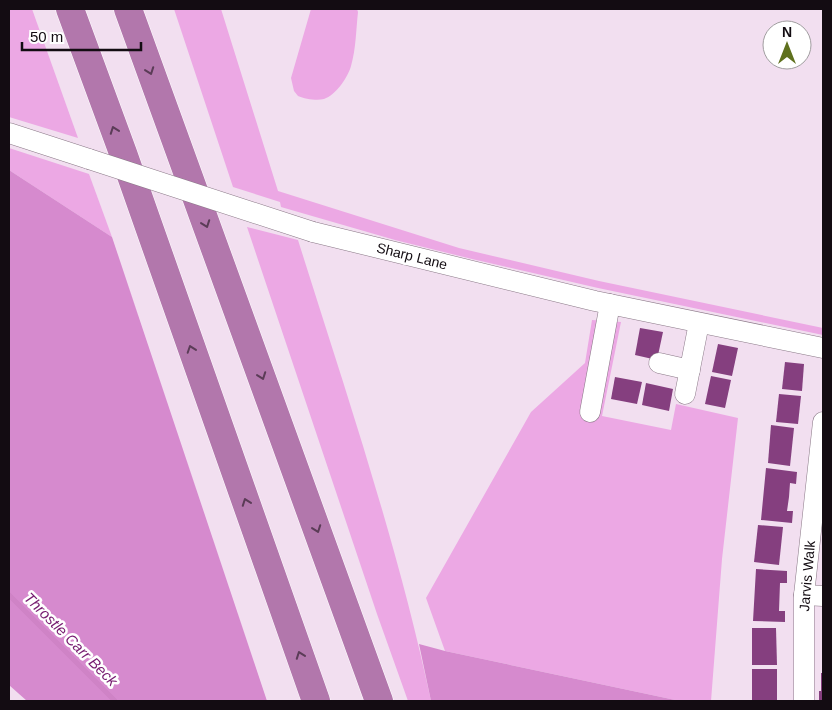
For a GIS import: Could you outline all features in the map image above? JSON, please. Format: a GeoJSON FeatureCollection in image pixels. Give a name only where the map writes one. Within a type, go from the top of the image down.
{"type":"FeatureCollection","features":[{"type":"Feature","properties":{"kind":"highway"},"geometry":{"type":"LineString","coordinates":[[70,9],[123,153],[316,701]]}},
{"type":"Feature","properties":{"kind":"highway"},"geometry":{"type":"LineString","coordinates":[[128,9],[379,701]]}},
{"type":"Feature","properties":{"kind":"street","name":"Sharp Lane"},"geometry":{"type":"LineString","coordinates":[[9,133],[313,232],[610,304],[823,348]]}},
{"type":"Feature","properties":{"kind":"street"},"geometry":{"type":"LineString","coordinates":[[590,412],[610,304]]}},
{"type":"Feature","properties":{"kind":"street"},"geometry":{"type":"LineString","coordinates":[[685,394],[699,323]]}},
{"type":"Feature","properties":{"kind":"street"},"geometry":{"type":"LineString","coordinates":[[659,363],[690,370]]}},
{"type":"Feature","properties":{"kind":"street","name":"Jarvis Walk"},"geometry":{"type":"LineString","coordinates":[[804,701],[814,596],[823,422]]}},
{"type":"Feature","properties":{"kind":"shaded area"},"geometry":{"type":"Polygon","coordinates":[[[9,9],[32,9],[78,138],[9,117],[9,9]]]}},
{"type":"Feature","properties":{"kind":"shaded area"},"geometry":{"type":"Polygon","coordinates":[[[174,9],[221,9],[278,191],[459,248],[599,281],[823,328],[823,335],[598,288],[395,240],[281,207],[280,202],[233,187],[174,9]]]}},
{"type":"Feature","properties":{"kind":"shaded area"},"geometry":{"type":"Polygon","coordinates":[[[311,9],[357,9],[358,12],[353,60],[349,70],[337,90],[321,100],[298,96],[294,91],[291,78],[311,9]]]}},
{"type":"Feature","properties":{"kind":"shaded area"},"geometry":{"type":"Polygon","coordinates":[[[9,148],[89,174],[112,237],[9,170],[9,148]]]}},
{"type":"Feature","properties":{"kind":"shaded area"},"geometry":{"type":"Polygon","coordinates":[[[9,170],[112,237],[267,701],[27,701],[9,685],[9,170]]]}},
{"type":"Feature","properties":{"kind":"shaded area"},"geometry":{"type":"Polygon","coordinates":[[[247,227],[298,240],[387,527],[418,643],[431,701],[408,701],[247,227]]]}},
{"type":"Feature","properties":{"kind":"shaded area"},"geometry":{"type":"Polygon","coordinates":[[[592,320],[621,322],[602,416],[671,430],[676,404],[738,418],[722,559],[711,701],[680,701],[445,651],[426,598],[531,412],[585,363],[592,320]]]}},
{"type":"Feature","properties":{"kind":"shaded area"},"geometry":{"type":"Polygon","coordinates":[[[419,644],[445,651],[680,701],[431,701],[419,644]]]}},
{"type":"Feature","properties":{"kind":"building"},"geometry":{"type":"Polygon","coordinates":[[[640,328],[663,332],[657,360],[635,355],[640,328]]]}},
{"type":"Feature","properties":{"kind":"building"},"geometry":{"type":"Polygon","coordinates":[[[718,344],[738,348],[732,376],[712,372],[718,344]]]}},
{"type":"Feature","properties":{"kind":"building"},"geometry":{"type":"Polygon","coordinates":[[[785,362],[804,364],[802,391],[782,389],[785,362]]]}},
{"type":"Feature","properties":{"kind":"building"},"geometry":{"type":"Polygon","coordinates":[[[711,376],[731,380],[725,408],[705,404],[711,376]]]}},
{"type":"Feature","properties":{"kind":"building"},"geometry":{"type":"Polygon","coordinates":[[[615,377],[642,382],[637,404],[611,399],[615,377]]]}},
{"type":"Feature","properties":{"kind":"building"},"geometry":{"type":"Polygon","coordinates":[[[646,383],[673,389],[669,411],[642,405],[646,383]]]}},
{"type":"Feature","properties":{"kind":"building"},"geometry":{"type":"Polygon","coordinates":[[[779,394],[801,396],[798,424],[776,422],[779,394]]]}},
{"type":"Feature","properties":{"kind":"building"},"geometry":{"type":"Polygon","coordinates":[[[771,425],[794,428],[790,466],[768,463],[771,425]]]}},
{"type":"Feature","properties":{"kind":"building"},"geometry":{"type":"Polygon","coordinates":[[[766,468],[797,472],[796,484],[790,483],[787,511],[793,511],[792,523],[761,520],[766,468]]]}},
{"type":"Feature","properties":{"kind":"building"},"geometry":{"type":"Polygon","coordinates":[[[758,525],[783,527],[779,565],[754,562],[758,525]]]}},
{"type":"Feature","properties":{"kind":"building"},"geometry":{"type":"Polygon","coordinates":[[[756,569],[787,571],[787,583],[780,583],[779,611],[785,611],[785,622],[753,621],[756,569]]]}},
{"type":"Feature","properties":{"kind":"building"},"geometry":{"type":"Polygon","coordinates":[[[752,628],[776,628],[777,665],[752,665],[752,628]]]}},
{"type":"Feature","properties":{"kind":"building"},"geometry":{"type":"Polygon","coordinates":[[[752,669],[777,669],[777,701],[752,701],[752,669]]]}},
{"type":"Feature","properties":{"kind":"building"},"geometry":{"type":"Polygon","coordinates":[[[821,673],[823,673],[823,701],[819,701],[819,691],[821,691],[821,673]]]}},
{"type":"Feature","properties":{"kind":"waterway","name":"Throstle Carr Beck"},"geometry":{"type":"LineString","coordinates":[[9,595],[115,701]]}}]}
